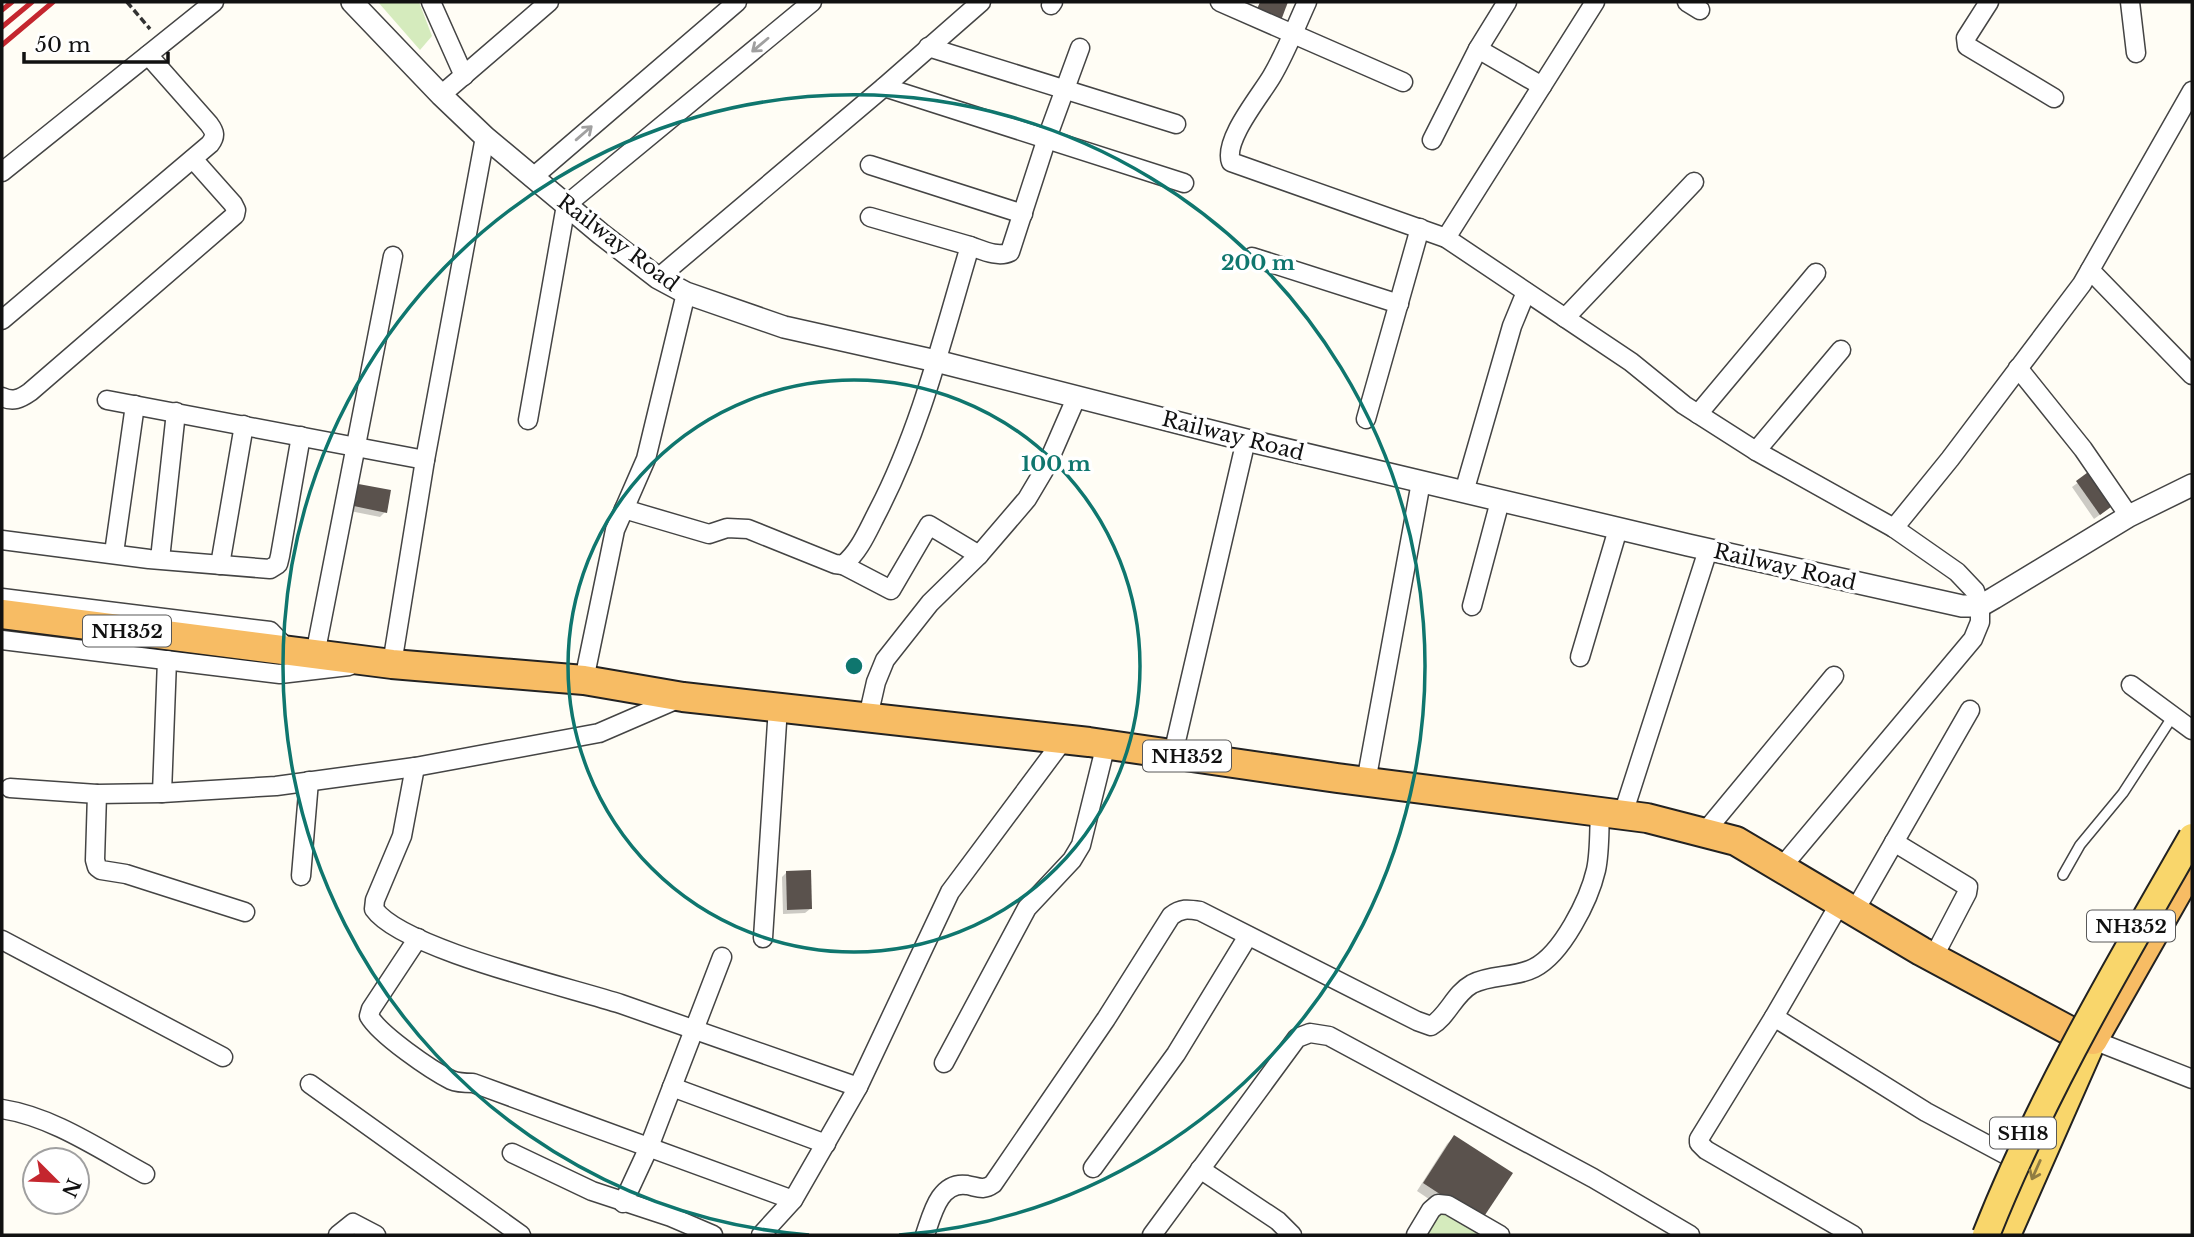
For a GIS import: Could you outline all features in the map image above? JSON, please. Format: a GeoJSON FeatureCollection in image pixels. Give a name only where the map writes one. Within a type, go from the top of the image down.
{"type":"FeatureCollection","features":[{"type":"Feature","properties":{"kind":"highway","name":"NH352"},"geometry":{"type":"LineString","coordinates":[[2,614],[392,664],[584,680],[683,697],[1106,744],[1366,782],[1647,818],[1736,842],[1933,958],[2082,1036]]}},
{"type":"Feature","properties":{"kind":"highway","name":"NH352"},"geometry":{"type":"LineString","coordinates":[[2082,1036],[2192,821]]}},
{"type":"Feature","properties":{"kind":"highway","name":"NH352"},"geometry":{"type":"LineString","coordinates":[[2082,1036],[2192,866]]}},
{"type":"Feature","properties":{"kind":"main road"},"geometry":{"type":"LineString","coordinates":[[1986,1235],[2035,1126],[2110,980],[2192,837]]}},
{"type":"Feature","properties":{"kind":"main road","name":"SH18"},"geometry":{"type":"LineString","coordinates":[[1979,1235],[2012,1158],[2082,1036]]}},
{"type":"Feature","properties":{"kind":"main road","name":"SH18"},"geometry":{"type":"LineString","coordinates":[[2007,1235],[2082,1036]]}},
{"type":"Feature","properties":{"kind":"street"},"geometry":{"type":"LineString","coordinates":[[2,172],[214,2]]}},
{"type":"Feature","properties":{"kind":"street","name":"Railway Road"},"geometry":{"type":"LineString","coordinates":[[352,2],[485,137],[657,278],[686,293],[784,327],[936,360],[1246,440],[1708,550],[1962,606],[1980,606]]}},
{"type":"Feature","properties":{"kind":"street"},"geometry":{"type":"LineString","coordinates":[[431,2],[464,76]]}},
{"type":"Feature","properties":{"kind":"street"},"geometry":{"type":"LineString","coordinates":[[441,95],[549,2]]}},
{"type":"Feature","properties":{"kind":"street"},"geometry":{"type":"LineString","coordinates":[[532,177],[737,2]]}},
{"type":"Feature","properties":{"kind":"street"},"geometry":{"type":"LineString","coordinates":[[528,420],[566,205],[812,2]]}},
{"type":"Feature","properties":{"kind":"street"},"geometry":{"type":"LineString","coordinates":[[657,278],[884,88],[981,2]]}},
{"type":"Feature","properties":{"kind":"street"},"geometry":{"type":"LineString","coordinates":[[1220,2],[1403,82]]}},
{"type":"Feature","properties":{"kind":"street"},"geometry":{"type":"LineString","coordinates":[[1307,2],[1272,76],[1245,115],[1229,153],[1231,162],[1446,238],[1631,362],[1698,414],[1756,451],[1894,528],[1956,572],[1975,591],[1980,606],[1980,622],[1973,639],[1781,868]]}},
{"type":"Feature","properties":{"kind":"street"},"geometry":{"type":"LineString","coordinates":[[1432,140],[1478,49],[1507,2]]}},
{"type":"Feature","properties":{"kind":"street"},"geometry":{"type":"LineString","coordinates":[[1446,238],[1595,2]]}},
{"type":"Feature","properties":{"kind":"street"},"geometry":{"type":"LineString","coordinates":[[1989,2],[1966,38],[1967,46],[2054,98]]}},
{"type":"Feature","properties":{"kind":"street"},"geometry":{"type":"LineString","coordinates":[[2130,2],[2136,53]]}},
{"type":"Feature","properties":{"kind":"street"},"geometry":{"type":"LineString","coordinates":[[928,47],[1176,124]]}},
{"type":"Feature","properties":{"kind":"street"},"geometry":{"type":"LineString","coordinates":[[870,217],[998,254],[1010,252],[1046,138],[1080,48]]}},
{"type":"Feature","properties":{"kind":"street"},"geometry":{"type":"LineString","coordinates":[[1478,49],[1542,86]]}},
{"type":"Feature","properties":{"kind":"street"},"geometry":{"type":"LineString","coordinates":[[2,320],[193,159],[215,137],[214,131],[148,55]]}},
{"type":"Feature","properties":{"kind":"street"},"geometry":{"type":"LineString","coordinates":[[884,88],[1184,183]]}},
{"type":"Feature","properties":{"kind":"street"},"geometry":{"type":"LineString","coordinates":[[1894,528],[2090,270],[2192,91]]}},
{"type":"Feature","properties":{"kind":"street"},"geometry":{"type":"LineString","coordinates":[[392,664],[425,460],[485,137]]}},
{"type":"Feature","properties":{"kind":"street"},"geometry":{"type":"LineString","coordinates":[[2,397],[11,401],[21,399],[30,392],[235,215],[233,204],[193,159]]}},
{"type":"Feature","properties":{"kind":"street"},"geometry":{"type":"LineString","coordinates":[[870,165],[1023,214]]}},
{"type":"Feature","properties":{"kind":"street"},"geometry":{"type":"LineString","coordinates":[[1565,318],[1694,182]]}},
{"type":"Feature","properties":{"kind":"street"},"geometry":{"type":"LineString","coordinates":[[1366,419],[1420,228]]}},
{"type":"Feature","properties":{"kind":"street"},"geometry":{"type":"LineString","coordinates":[[843,565],[858,549],[913,435],[970,246]]}},
{"type":"Feature","properties":{"kind":"street"},"geometry":{"type":"LineString","coordinates":[[2,598],[270,631],[302,653],[356,446],[393,256]]}},
{"type":"Feature","properties":{"kind":"street"},"geometry":{"type":"LineString","coordinates":[[1252,257],[1399,304]]}},
{"type":"Feature","properties":{"kind":"street"},"geometry":{"type":"LineString","coordinates":[[2090,270],[2192,374]]}},
{"type":"Feature","properties":{"kind":"street"},"geometry":{"type":"LineString","coordinates":[[1698,414],[1816,273]]}},
{"type":"Feature","properties":{"kind":"street"},"geometry":{"type":"LineString","coordinates":[[1464,492],[1512,326],[1526,292]]}},
{"type":"Feature","properties":{"kind":"street"},"geometry":{"type":"LineString","coordinates":[[584,680],[615,530],[646,458],[686,293]]}},
{"type":"Feature","properties":{"kind":"street"},"geometry":{"type":"LineString","coordinates":[[1756,451],[1842,351]]}},
{"type":"Feature","properties":{"kind":"street"},"geometry":{"type":"LineString","coordinates":[[2018,368],[2083,449],[2129,516]]}},
{"type":"Feature","properties":{"kind":"street"},"geometry":{"type":"LineString","coordinates":[[868,717],[876,682],[885,660],[930,603],[979,555],[1027,499],[1046,467],[1077,396]]}},
{"type":"Feature","properties":{"kind":"street"},"geometry":{"type":"LineString","coordinates":[[107,400],[425,460]]}},
{"type":"Feature","properties":{"kind":"street"},"geometry":{"type":"LineString","coordinates":[[114,553],[135,405]]}},
{"type":"Feature","properties":{"kind":"street"},"geometry":{"type":"LineString","coordinates":[[160,559],[176,412]]}},
{"type":"Feature","properties":{"kind":"street"},"geometry":{"type":"LineString","coordinates":[[219,565],[244,425]]}},
{"type":"Feature","properties":{"kind":"street"},"geometry":{"type":"LineString","coordinates":[[2,540],[270,569],[278,564],[301,436]]}},
{"type":"Feature","properties":{"kind":"street"},"geometry":{"type":"LineString","coordinates":[[1173,754],[1246,440]]}},
{"type":"Feature","properties":{"kind":"street"},"geometry":{"type":"LineString","coordinates":[[1366,782],[1421,482]]}},
{"type":"Feature","properties":{"kind":"street"},"geometry":{"type":"LineString","coordinates":[[1980,606],[2129,516],[2192,485]]}},
{"type":"Feature","properties":{"kind":"street"},"geometry":{"type":"LineString","coordinates":[[1472,606],[1500,501]]}},
{"type":"Feature","properties":{"kind":"street"},"geometry":{"type":"LineString","coordinates":[[624,509],[709,534],[727,528],[748,529],[812,556],[843,565],[891,590],[929,525],[979,555]]}},
{"type":"Feature","properties":{"kind":"street"},"geometry":{"type":"LineString","coordinates":[[1580,656],[1618,529]]}},
{"type":"Feature","properties":{"kind":"street"},"geometry":{"type":"LineString","coordinates":[[925,1235],[936,1204],[945,1191],[954,1185],[981,1189],[993,1184],[1107,1019],[1171,916],[1178,910],[1200,911],[1431,1026],[1463,990],[1474,983],[1525,972],[1555,952],[1577,918],[1596,870],[1612,813],[1708,550]]}},
{"type":"Feature","properties":{"kind":"street"},"geometry":{"type":"LineString","coordinates":[[2,640],[280,674],[345,667],[363,660]]}},
{"type":"Feature","properties":{"kind":"street"},"geometry":{"type":"LineString","coordinates":[[162,793],[167,660]]}},
{"type":"Feature","properties":{"kind":"street"},"geometry":{"type":"LineString","coordinates":[[1704,833],[1834,676]]}},
{"type":"Feature","properties":{"kind":"street"},"geometry":{"type":"LineString","coordinates":[[2131,685],[2192,730]]}},
{"type":"Feature","properties":{"kind":"street"},"geometry":{"type":"LineString","coordinates":[[10,788],[97,794],[276,786],[415,767],[599,733],[683,697]]}},
{"type":"Feature","properties":{"kind":"street"},"geometry":{"type":"LineString","coordinates":[[763,939],[778,707]]}},
{"type":"Feature","properties":{"kind":"street"},"geometry":{"type":"LineString","coordinates":[[1853,1235],[1706,1150],[1699,1143],[1701,1133],[1774,1017],[1894,842],[1970,710]]}},
{"type":"Feature","properties":{"kind":"street"},"geometry":{"type":"LineString","coordinates":[[761,1235],[793,1199],[858,1087],[950,892],[1064,739]]}},
{"type":"Feature","properties":{"kind":"street"},"geometry":{"type":"LineString","coordinates":[[944,1063],[1027,908],[1072,860],[1081,845],[1106,744]]}},
{"type":"Feature","properties":{"kind":"street"},"geometry":{"type":"LineString","coordinates":[[415,767],[402,836],[375,900],[374,909],[389,923],[445,951],[620,1004],[858,1087]]}},
{"type":"Feature","properties":{"kind":"street"},"geometry":{"type":"LineString","coordinates":[[301,876],[309,781]]}},
{"type":"Feature","properties":{"kind":"street"},"geometry":{"type":"LineString","coordinates":[[97,794],[97,867],[245,912]]}},
{"type":"Feature","properties":{"kind":"street"},"geometry":{"type":"LineString","coordinates":[[1894,842],[1968,887],[1968,893],[1933,958]]}},
{"type":"Feature","properties":{"kind":"street"},"geometry":{"type":"LineString","coordinates":[[1093,1168],[1175,1054],[1248,936]]}},
{"type":"Feature","properties":{"kind":"street"},"geometry":{"type":"LineString","coordinates":[[418,938],[369,1016],[382,1031],[453,1081],[473,1083],[793,1199]]}},
{"type":"Feature","properties":{"kind":"street"},"geometry":{"type":"LineString","coordinates":[[2,940],[223,1057]]}},
{"type":"Feature","properties":{"kind":"street"},"geometry":{"type":"LineString","coordinates":[[623,1203],[649,1147],[722,957]]}},
{"type":"Feature","properties":{"kind":"street"},"geometry":{"type":"LineString","coordinates":[[1774,1017],[1926,1112],[2012,1158]]}},
{"type":"Feature","properties":{"kind":"street"},"geometry":{"type":"LineString","coordinates":[[1152,1235],[1297,1038],[1310,1033],[1329,1036],[1593,1178],[1690,1235]]}},
{"type":"Feature","properties":{"kind":"street"},"geometry":{"type":"LineString","coordinates":[[2082,1036],[2192,1079]]}},
{"type":"Feature","properties":{"kind":"street"},"geometry":{"type":"LineString","coordinates":[[310,1084],[521,1235]]}},
{"type":"Feature","properties":{"kind":"street"},"geometry":{"type":"LineString","coordinates":[[672,1087],[826,1144]]}},
{"type":"Feature","properties":{"kind":"street"},"geometry":{"type":"LineString","coordinates":[[2,1109],[21,1112],[49,1123],[145,1174]]}},
{"type":"Feature","properties":{"kind":"street"},"geometry":{"type":"LineString","coordinates":[[512,1153],[592,1192],[671,1217],[713,1235]]}},
{"type":"Feature","properties":{"kind":"street"},"geometry":{"type":"LineString","coordinates":[[1200,1169],[1278,1221],[1292,1235]]}},
{"type":"Feature","properties":{"kind":"street"},"geometry":{"type":"LineString","coordinates":[[1416,1235],[1431,1210],[1438,1205],[1448,1205],[1500,1235]]}},
{"type":"Feature","properties":{"kind":"street"},"geometry":{"type":"LineString","coordinates":[[338,1235],[353,1223],[376,1235]]}},
{"type":"Feature","properties":{"kind":"lane"},"geometry":{"type":"LineString","coordinates":[[2063,875],[2080,845],[2123,793],[2173,716]]}},
{"type":"Feature","properties":{"kind":"path"},"geometry":{"type":"LineString","coordinates":[[127,2],[163,43]]}},
{"type":"Feature","properties":{"kind":"green space"},"geometry":{"type":"Polygon","coordinates":[[[378,2],[419,2],[432,36],[420,50],[378,2]]]}},
{"type":"Feature","properties":{"kind":"green space"},"geometry":{"type":"Polygon","coordinates":[[[1440,1210],[1483,1235],[1424,1235],[1440,1210]]]}},
{"type":"Feature","properties":{"kind":"building"},"geometry":{"type":"Polygon","coordinates":[[[1260,2],[1288,2],[1280,23],[1255,14],[1260,2]]]}},
{"type":"Feature","properties":{"kind":"building"},"geometry":{"type":"Polygon","coordinates":[[[2095,467],[2119,501],[2100,515],[2076,481],[2095,467]]]}},
{"type":"Feature","properties":{"kind":"building"},"geometry":{"type":"Polygon","coordinates":[[[353,483],[391,490],[387,513],[349,505],[353,483]]]}},
{"type":"Feature","properties":{"kind":"building"},"geometry":{"type":"Polygon","coordinates":[[[811,870],[812,909],[787,910],[786,871],[811,870]]]}},
{"type":"Feature","properties":{"kind":"building"},"geometry":{"type":"Polygon","coordinates":[[[1454,1135],[1513,1173],[1481,1221],[1423,1183],[1454,1135]]]}},
{"type":"Feature","properties":{"kind":"railway"},"geometry":{"type":"LineString","coordinates":[[2,10],[12,2]]}},
{"type":"Feature","properties":{"kind":"railway"},"geometry":{"type":"LineString","coordinates":[[2,27],[32,2]]}},
{"type":"Feature","properties":{"kind":"railway"},"geometry":{"type":"LineString","coordinates":[[2,45],[53,2]]}}]}
